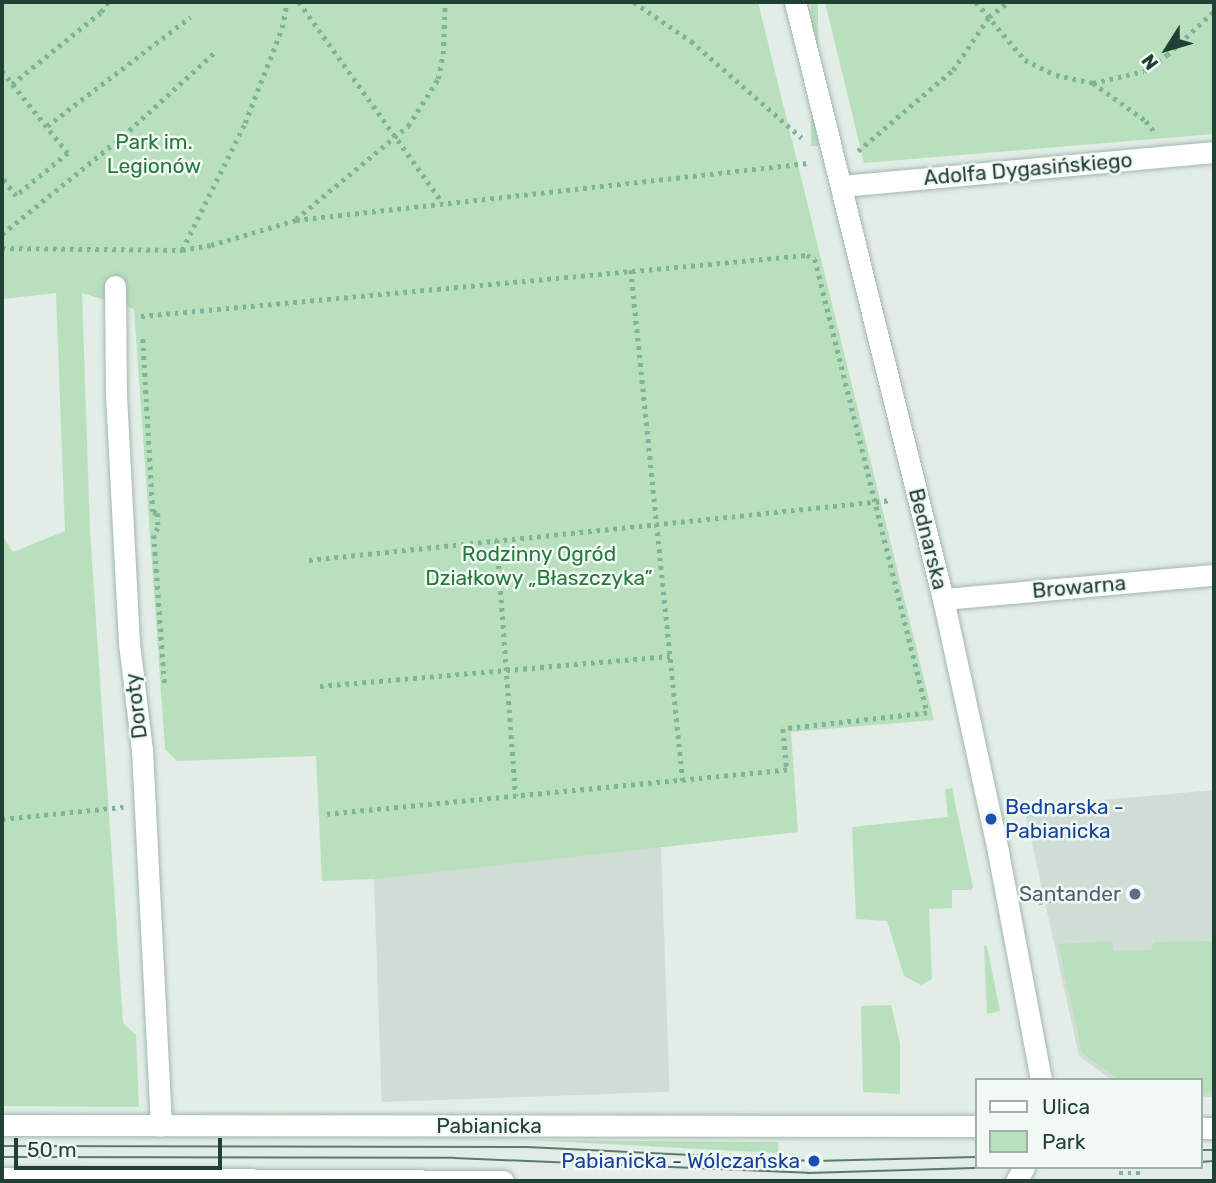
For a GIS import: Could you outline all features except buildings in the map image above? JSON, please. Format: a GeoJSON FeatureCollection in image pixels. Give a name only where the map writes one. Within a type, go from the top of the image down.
{"type":"FeatureCollection","features":[{"type":"Feature","properties":{"kind":"street","name":"Bednarska"},"geometry":{"type":"LineString","coordinates":[[796,2],[943,599],[998,852],[1041,1078]]}},
{"type":"Feature","properties":{"kind":"street","name":"Adolfa Dygasińskiego"},"geometry":{"type":"LineString","coordinates":[[841,186],[1214,152]]}},
{"type":"Feature","properties":{"kind":"street","name":"Doroty"},"geometry":{"type":"LineString","coordinates":[[115,286],[116,395],[128,643],[142,750],[161,1126]]}},
{"type":"Feature","properties":{"kind":"street","name":"Browarna"},"geometry":{"type":"LineString","coordinates":[[943,599],[1214,575]]}},
{"type":"Feature","properties":{"kind":"street","name":"Pabianicka"},"geometry":{"type":"LineString","coordinates":[[2,1125],[974,1126]]}},
{"type":"Feature","properties":{"kind":"street"},"geometry":{"type":"LineString","coordinates":[[2,1178],[503,1181]]}},
{"type":"Feature","properties":{"kind":"path"},"geometry":{"type":"LineString","coordinates":[[12,84],[101,12],[108,2]]}},
{"type":"Feature","properties":{"kind":"path"},"geometry":{"type":"LineString","coordinates":[[182,250],[245,123],[282,28],[287,2]]}},
{"type":"Feature","properties":{"kind":"path"},"geometry":{"type":"LineString","coordinates":[[299,2],[443,203]]}},
{"type":"Feature","properties":{"kind":"path"},"geometry":{"type":"LineString","coordinates":[[296,220],[408,126],[438,79],[443,54],[445,2]]}},
{"type":"Feature","properties":{"kind":"path"},"geometry":{"type":"LineString","coordinates":[[634,2],[691,41],[802,138]]}},
{"type":"Feature","properties":{"kind":"path"},"geometry":{"type":"LineString","coordinates":[[976,2],[1025,60],[1056,75],[1093,83],[1146,121],[1161,141]]}},
{"type":"Feature","properties":{"kind":"path"},"geometry":{"type":"LineString","coordinates":[[858,151],[953,70],[989,17],[1007,2]]}},
{"type":"Feature","properties":{"kind":"path"},"geometry":{"type":"LineString","coordinates":[[1093,83],[1144,71],[1167,55],[1214,11]]}},
{"type":"Feature","properties":{"kind":"path"},"geometry":{"type":"LineString","coordinates":[[47,126],[190,17]]}},
{"type":"Feature","properties":{"kind":"path"},"geometry":{"type":"LineString","coordinates":[[2,234],[123,136],[215,51]]}},
{"type":"Feature","properties":{"kind":"path"},"geometry":{"type":"LineString","coordinates":[[2,71],[68,153],[16,196],[2,178]]}},
{"type":"Feature","properties":{"kind":"path"},"geometry":{"type":"LineString","coordinates":[[2,248],[182,250],[211,245],[296,220],[808,163]]}},
{"type":"Feature","properties":{"kind":"path"},"geometry":{"type":"LineString","coordinates":[[165,687],[154,535],[158,528],[158,513],[153,512],[141,315],[807,255],[815,259],[927,713],[783,729],[787,770],[327,814]]}},
{"type":"Feature","properties":{"kind":"path"},"geometry":{"type":"LineString","coordinates":[[631,270],[683,782]]}},
{"type":"Feature","properties":{"kind":"path"},"geometry":{"type":"LineString","coordinates":[[309,560],[875,504],[892,500]]}},
{"type":"Feature","properties":{"kind":"path"},"geometry":{"type":"LineString","coordinates":[[497,540],[516,796]]}},
{"type":"Feature","properties":{"kind":"path"},"geometry":{"type":"LineString","coordinates":[[320,686],[670,656]]}},
{"type":"Feature","properties":{"kind":"path"},"geometry":{"type":"LineString","coordinates":[[2,819],[144,805]]}},
{"type":"Feature","properties":{"kind":"path"},"geometry":{"type":"LineString","coordinates":[[1039,902],[1059,898],[1075,900]]}},
{"type":"Feature","properties":{"kind":"path"},"geometry":{"type":"LineString","coordinates":[[1119,1173],[1142,1173]]}},
{"type":"Feature","properties":{"kind":"shaded area"},"geometry":{"type":"Polygon","coordinates":[[[1214,790],[1214,1097],[1202,1097],[1202,1078],[1109,1078],[1079,1056],[1024,807],[1214,790]]]}},
{"type":"Feature","properties":{"kind":"shaded area"},"geometry":{"type":"Polygon","coordinates":[[[661,847],[670,1092],[382,1102],[373,857],[661,847]]]}},
{"type":"Feature","properties":{"kind":"green space"},"geometry":{"type":"Polygon","coordinates":[[[2,2],[758,2],[934,720],[791,732],[798,832],[375,879],[322,881],[316,756],[177,761],[165,749],[134,309],[82,293],[90,531],[123,1023],[136,1035],[139,1107],[2,1106],[2,535],[13,552],[65,531],[56,293],[2,299],[2,2]]]}},
{"type":"Feature","properties":{"kind":"green space"},"geometry":{"type":"Polygon","coordinates":[[[811,2],[818,2],[818,146],[811,146],[811,2]]]}},
{"type":"Feature","properties":{"kind":"green space"},"geometry":{"type":"Polygon","coordinates":[[[825,2],[1214,2],[1214,134],[864,163],[825,2]]]}},
{"type":"Feature","properties":{"kind":"green space"},"geometry":{"type":"Polygon","coordinates":[[[952,788],[973,887],[971,890],[952,890],[952,908],[929,909],[932,979],[921,985],[904,976],[887,921],[856,919],[852,827],[948,817],[945,789],[952,788]]]}},
{"type":"Feature","properties":{"kind":"green space"},"geometry":{"type":"Polygon","coordinates":[[[1111,941],[1114,951],[1151,950],[1154,942],[1214,941],[1214,1093],[1202,1092],[1202,1078],[1116,1078],[1082,1053],[1058,944],[1111,941]]]}},
{"type":"Feature","properties":{"kind":"green space"},"geometry":{"type":"Polygon","coordinates":[[[984,946],[987,946],[1000,1011],[987,1014],[984,946]]]}},
{"type":"Feature","properties":{"kind":"green space"},"geometry":{"type":"Polygon","coordinates":[[[891,1005],[900,1043],[900,1094],[863,1092],[861,1006],[891,1005]]]}},
{"type":"Feature","properties":{"kind":"green space"},"geometry":{"type":"Polygon","coordinates":[[[530,1140],[778,1142],[779,1153],[720,1150],[530,1140]]]}},
{"type":"Feature","properties":{"kind":"tram line"},"geometry":{"type":"LineString","coordinates":[[2,1146],[527,1147],[814,1161],[974,1157]]}},
{"type":"Feature","properties":{"kind":"tram line"},"geometry":{"type":"LineString","coordinates":[[1202,1150],[1214,1150]]}},
{"type":"Feature","properties":{"kind":"tram line"},"geometry":{"type":"LineString","coordinates":[[2,1157],[454,1158],[808,1173],[974,1168]]}},
{"type":"Feature","properties":{"kind":"tram line"},"geometry":{"type":"LineString","coordinates":[[1202,1162],[1214,1161]]}},
{"type":"Feature","properties":{"kind":"place","name":"Bednarska - Pabianicka"},"geometry":{"type":"Point","coordinates":[991,819]}},
{"type":"Feature","properties":{"kind":"place","name":"Santander"},"geometry":{"type":"Point","coordinates":[1135,894]}},
{"type":"Feature","properties":{"kind":"place","name":"Pabianicka - Wólczańska"},"geometry":{"type":"Point","coordinates":[814,1161]}},
{"type":"Feature","properties":{"kind":"park label","name":"Park im. Legionów"},"geometry":{"type":"Point","coordinates":[154,154]}},
{"type":"Feature","properties":{"kind":"park label","name":"Rodzinny Ogród Działkowy „Błaszczyka”"},"geometry":{"type":"Point","coordinates":[539,566]}}]}
